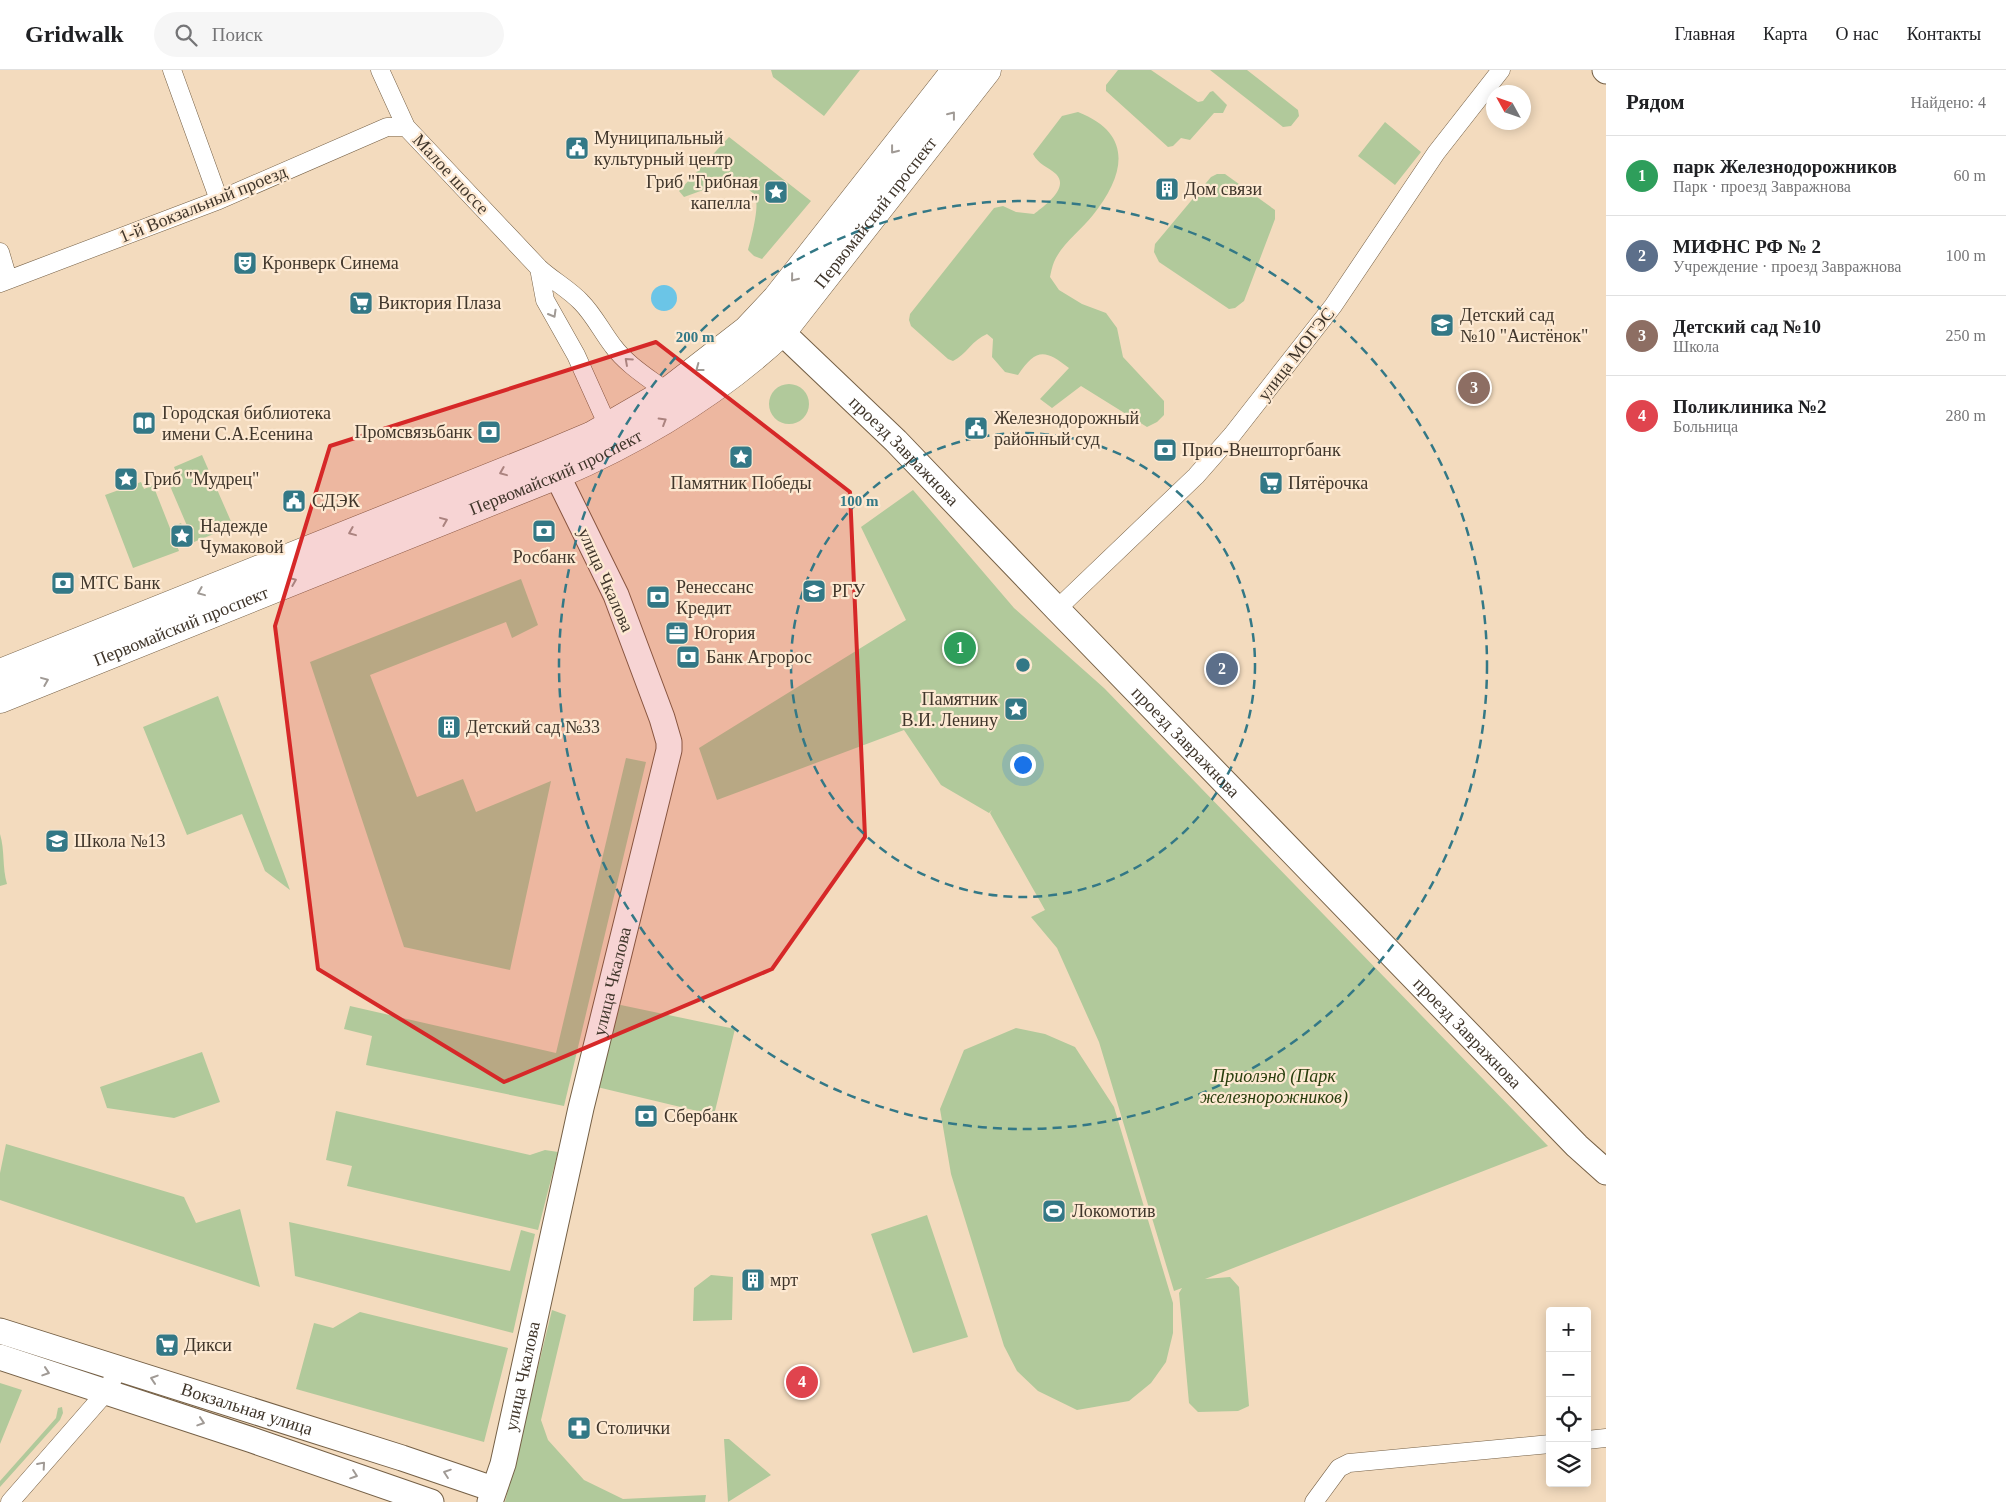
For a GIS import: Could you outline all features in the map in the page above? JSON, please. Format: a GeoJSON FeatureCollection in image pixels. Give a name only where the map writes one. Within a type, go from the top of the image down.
{"type":"FeatureCollection","features":[{"type":"Feature","properties":{"kind":"main road","name":"Первомайский проспект"},"geometry":{"type":"LineString","coordinates":[[0,700],[557,475],[630,441],[691,405],[744,366],[829,234],[956,70]]}},
{"type":"Feature","properties":{"kind":"main road","name":"Первомайский проспект"},"geometry":{"type":"LineString","coordinates":[[0,673],[548,454],[608,426],[667,392],[726,348],[772,323],[987,70]]}},
{"type":"Feature","properties":{"kind":"street"},"geometry":{"type":"LineString","coordinates":[[172,70],[219,200]]}},
{"type":"Feature","properties":{"kind":"street","name":"Малое шоссе"},"geometry":{"type":"LineString","coordinates":[[380,70],[406,127],[539,268],[554,282],[580,300],[592,314],[614,348],[630,364],[667,392]]}},
{"type":"Feature","properties":{"kind":"street","name":"улица МОГЭС"},"geometry":{"type":"LineString","coordinates":[[1057,609],[1196,476],[1232,435],[1333,306],[1436,153],[1501,70]]}},
{"type":"Feature","properties":{"kind":"street","name":"1-й Вокзальный проезд"},"geometry":{"type":"LineString","coordinates":[[4,281],[219,200],[387,128],[406,127]]}},
{"type":"Feature","properties":{"kind":"street"},"geometry":{"type":"LineString","coordinates":[[0,252],[4,281]]}},
{"type":"Feature","properties":{"kind":"street"},"geometry":{"type":"LineString","coordinates":[[539,268],[545,300],[576,355],[608,426]]}},
{"type":"Feature","properties":{"kind":"street","name":"проезд Завражнова"},"geometry":{"type":"LineString","coordinates":[[772,323],[896,441],[1570,1138],[1606,1172]]}},
{"type":"Feature","properties":{"kind":"street","name":"улица Чкалова"},"geometry":{"type":"LineString","coordinates":[[492,1495],[503,1464],[581,1108],[660,786],[669,742],[662,718],[616,594],[557,475]]}},
{"type":"Feature","properties":{"kind":"street","name":"Вокзальная улица"},"geometry":{"type":"LineString","coordinates":[[0,1330],[492,1495]]}},
{"type":"Feature","properties":{"kind":"street","name":"Вокзальная улица"},"geometry":{"type":"LineString","coordinates":[[0,1357],[107,1391],[431,1502]]}},
{"type":"Feature","properties":{"kind":"street"},"geometry":{"type":"LineString","coordinates":[[10,1502],[107,1391],[118,1368]]}},
{"type":"Feature","properties":{"kind":"street"},"geometry":{"type":"LineString","coordinates":[[1591,1440],[1606,1438]]}},
{"type":"Feature","properties":{"kind":"street"},"geometry":{"type":"LineString","coordinates":[[1314,1502],[1335,1472],[1348,1463],[1546,1444]]}},
{"type":"Feature","properties":{"kind":"highlighted area"},"geometry":{"type":"Polygon","coordinates":[[[656,342],[850,492],[865,837],[772,969],[504,1082],[318,969],[275,626],[330,446],[656,342]]]}},
{"type":"Feature","properties":{"kind":"green space"},"geometry":{"type":"Polygon","coordinates":[[[771,70],[860,70],[824,116],[773,77],[771,70]]]}},
{"type":"Feature","properties":{"kind":"green space"},"geometry":{"type":"Polygon","coordinates":[[[1118,70],[1151,70],[1198,102],[1203,101],[1213,91],[1227,105],[1223,113],[1214,113],[1190,140],[1181,138],[1173,146],[1168,147],[1106,91],[1106,85],[1118,70]]]}},
{"type":"Feature","properties":{"kind":"green space"},"geometry":{"type":"Polygon","coordinates":[[[1210,70],[1247,70],[1298,110],[1299,116],[1291,126],[1283,127],[1210,70]]]}},
{"type":"Feature","properties":{"kind":"green space"},"geometry":{"type":"Polygon","coordinates":[[[1078,112],[1096,121],[1108,132],[1116,144],[1118,157],[1117,171],[1104,200],[1057,256],[1050,277],[1059,290],[1082,304],[1106,313],[1117,328],[1123,357],[1164,401],[1164,415],[1157,422],[1147,427],[1081,386],[1052,408],[1040,399],[1069,368],[1053,357],[1041,354],[1036,356],[1024,366],[1018,375],[1005,372],[992,357],[993,339],[987,334],[977,340],[953,361],[948,359],[911,326],[909,320],[910,314],[994,208],[1003,206],[1016,212],[1034,214],[1054,196],[1060,185],[1059,179],[1056,174],[1040,163],[1033,154],[1062,116],[1078,112]]]}},
{"type":"Feature","properties":{"kind":"green space"},"geometry":{"type":"Polygon","coordinates":[[[1385,122],[1421,152],[1395,185],[1358,156],[1385,122]]]}},
{"type":"Feature","properties":{"kind":"green space"},"geometry":{"type":"Polygon","coordinates":[[[729,137],[811,201],[762,259],[754,256],[748,250],[756,211],[753,193],[744,187],[728,181],[684,197],[679,191],[729,137]]]}},
{"type":"Feature","properties":{"kind":"green space"},"geometry":{"type":"Polygon","coordinates":[[[1217,174],[1225,174],[1275,210],[1275,219],[1244,301],[1235,308],[1229,309],[1159,262],[1154,252],[1155,244],[1211,177],[1217,174]]]}},
{"type":"Feature","properties":{"kind":"green space"},"geometry":{"type":"Polygon","coordinates":[[[793,384],[800,387],[806,393],[809,404],[808,412],[800,421],[793,424],[785,424],[778,421],[770,412],[769,400],[772,393],[781,385],[793,384]]]}},
{"type":"Feature","properties":{"kind":"green space"},"geometry":{"type":"Polygon","coordinates":[[[202,455],[233,526],[194,542],[167,479],[177,475],[174,467],[202,455]]]}},
{"type":"Feature","properties":{"kind":"green space"},"geometry":{"type":"Polygon","coordinates":[[[141,482],[144,489],[153,485],[179,551],[133,568],[105,495],[141,482]]]}},
{"type":"Feature","properties":{"kind":"green space","name":"Приолэнд (Парк железнорожников)"},"geometry":{"type":"Polygon","coordinates":[[[913,490],[1014,608],[1104,688],[1548,1146],[1205,1279],[1230,1277],[1239,1287],[1249,1406],[1238,1411],[1198,1412],[1189,1403],[1179,1293],[1182,1288],[1174,1291],[1099,1042],[1057,948],[1031,917],[1045,910],[990,813],[992,810],[989,813],[941,785],[904,730],[717,800],[699,748],[906,620],[861,527],[913,490]]]}},
{"type":"Feature","properties":{"kind":"green space"},"geometry":{"type":"Polygon","coordinates":[[[181,523],[190,544],[182,547],[173,527],[181,523]]]}},
{"type":"Feature","properties":{"kind":"green space"},"geometry":{"type":"Polygon","coordinates":[[[521,579],[538,625],[512,638],[506,622],[370,675],[417,797],[463,779],[476,812],[551,781],[510,970],[404,947],[310,662],[521,579]]]}},
{"type":"Feature","properties":{"kind":"green space"},"geometry":{"type":"Polygon","coordinates":[[[218,696],[290,890],[265,871],[242,814],[187,835],[143,727],[218,696]]]}},
{"type":"Feature","properties":{"kind":"green space"},"geometry":{"type":"Polygon","coordinates":[[[626,758],[646,762],[564,1106],[366,1065],[372,1036],[344,1029],[350,1006],[556,1053],[626,758]]]}},
{"type":"Feature","properties":{"kind":"green space"},"geometry":{"type":"Polygon","coordinates":[[[0,834],[7,884],[0,886],[0,834]]]}},
{"type":"Feature","properties":{"kind":"green space"},"geometry":{"type":"Polygon","coordinates":[[[616,1004],[735,1029],[714,1115],[597,1087],[616,1004]]]}},
{"type":"Feature","properties":{"kind":"green space","name":"Локомотив"},"geometry":{"type":"Polygon","coordinates":[[[1016,1028],[1045,1034],[1075,1047],[1114,1107],[1173,1303],[1173,1333],[1166,1362],[1151,1383],[1129,1401],[1077,1410],[1038,1391],[1017,1371],[1004,1346],[951,1174],[940,1109],[964,1050],[1016,1028]]]}},
{"type":"Feature","properties":{"kind":"green space"},"geometry":{"type":"Polygon","coordinates":[[[202,1052],[220,1102],[174,1118],[107,1108],[100,1087],[202,1052]]]}},
{"type":"Feature","properties":{"kind":"green space"},"geometry":{"type":"Polygon","coordinates":[[[336,1111],[530,1155],[545,1150],[558,1152],[538,1230],[347,1186],[352,1166],[326,1160],[336,1111]]]}},
{"type":"Feature","properties":{"kind":"green space"},"geometry":{"type":"Polygon","coordinates":[[[6,1144],[184,1197],[196,1223],[240,1209],[260,1287],[0,1200],[0,1173],[6,1144]]]}},
{"type":"Feature","properties":{"kind":"green space"},"geometry":{"type":"Polygon","coordinates":[[[927,1215],[968,1337],[913,1353],[871,1234],[927,1215]]]}},
{"type":"Feature","properties":{"kind":"green space"},"geometry":{"type":"Polygon","coordinates":[[[289,1222],[510,1271],[521,1230],[535,1234],[513,1333],[295,1276],[289,1222]]]}},
{"type":"Feature","properties":{"kind":"green space"},"geometry":{"type":"Polygon","coordinates":[[[711,1275],[733,1277],[732,1320],[693,1321],[694,1288],[711,1275]]]}},
{"type":"Feature","properties":{"kind":"green space"},"geometry":{"type":"Polygon","coordinates":[[[552,1310],[566,1315],[541,1420],[548,1440],[584,1480],[623,1499],[706,1495],[705,1502],[505,1502],[552,1310]]]}},
{"type":"Feature","properties":{"kind":"green space"},"geometry":{"type":"Polygon","coordinates":[[[360,1312],[508,1348],[484,1442],[296,1389],[314,1323],[333,1328],[360,1312]]]}},
{"type":"Feature","properties":{"kind":"green space"},"geometry":{"type":"Polygon","coordinates":[[[0,1383],[22,1390],[0,1444],[0,1383]]]}},
{"type":"Feature","properties":{"kind":"green space"},"geometry":{"type":"Polygon","coordinates":[[[62,1407],[63,1413],[60,1420],[0,1487],[0,1481],[56,1418],[58,1408],[62,1407]]]}},
{"type":"Feature","properties":{"kind":"green space"},"geometry":{"type":"Polygon","coordinates":[[[724,1439],[729,1439],[771,1475],[728,1502],[724,1439]]]}},
{"type":"Feature","properties":{"kind":"water"},"geometry":{"type":"Polygon","coordinates":[[[664,285],[673,289],[677,298],[673,307],[664,311],[655,307],[651,298],[655,289],[664,285]]]}},
{"type":"Feature","properties":{"kind":"place","name":"Муниципальный культурный центр"},"geometry":{"type":"Point","coordinates":[577,148]}},
{"type":"Feature","properties":{"kind":"place","name":"Дом связи"},"geometry":{"type":"Point","coordinates":[1167,189]}},
{"type":"Feature","properties":{"kind":"place","name":"Гриб \"Грибная капелла\""},"geometry":{"type":"Point","coordinates":[776,192]}},
{"type":"Feature","properties":{"kind":"place","name":"Кронверк Синема"},"geometry":{"type":"Point","coordinates":[245,263]}},
{"type":"Feature","properties":{"kind":"place","name":"Виктория Плаза"},"geometry":{"type":"Point","coordinates":[361,303]}},
{"type":"Feature","properties":{"kind":"place","name":"Детский сад №10 \"Аистёнок\""},"geometry":{"type":"Point","coordinates":[1442,325]}},
{"type":"Feature","properties":{"kind":"place","name":"Детский сад №10"},"geometry":{"type":"Point","coordinates":[1474,388]}},
{"type":"Feature","properties":{"kind":"place","name":"Городская библиотека имени С.А.Есенина"},"geometry":{"type":"Point","coordinates":[144,423]}},
{"type":"Feature","properties":{"kind":"place","name":"Железнодорожный районный суд"},"geometry":{"type":"Point","coordinates":[976,428]}},
{"type":"Feature","properties":{"kind":"place","name":"Промсвязьбанк"},"geometry":{"type":"Point","coordinates":[489,432]}},
{"type":"Feature","properties":{"kind":"place","name":"Прио-Внешторгбанк"},"geometry":{"type":"Point","coordinates":[1165,450]}},
{"type":"Feature","properties":{"kind":"place","name":"Памятник Победы"},"geometry":{"type":"Point","coordinates":[741,457]}},
{"type":"Feature","properties":{"kind":"place","name":"Гриб \"Мудрец\""},"geometry":{"type":"Point","coordinates":[126,479]}},
{"type":"Feature","properties":{"kind":"place","name":"Пятёрочка"},"geometry":{"type":"Point","coordinates":[1271,483]}},
{"type":"Feature","properties":{"kind":"place","name":"СДЭК"},"geometry":{"type":"Point","coordinates":[294,501]}},
{"type":"Feature","properties":{"kind":"place","name":"Росбанк"},"geometry":{"type":"Point","coordinates":[544,531]}},
{"type":"Feature","properties":{"kind":"place","name":"Надежде Чумаковой"},"geometry":{"type":"Point","coordinates":[182,536]}},
{"type":"Feature","properties":{"kind":"place","name":"МТС Банк"},"geometry":{"type":"Point","coordinates":[63,583]}},
{"type":"Feature","properties":{"kind":"place","name":"РГУ"},"geometry":{"type":"Point","coordinates":[814,591]}},
{"type":"Feature","properties":{"kind":"place","name":"Ренессанс Кредит"},"geometry":{"type":"Point","coordinates":[658,597]}},
{"type":"Feature","properties":{"kind":"place","name":"Югория"},"geometry":{"type":"Point","coordinates":[677,633]}},
{"type":"Feature","properties":{"kind":"place","name":"парк Железнодорожников"},"geometry":{"type":"Point","coordinates":[960,648]}},
{"type":"Feature","properties":{"kind":"place","name":"Банк Агророс"},"geometry":{"type":"Point","coordinates":[688,657]}},
{"type":"Feature","properties":{"kind":"place","name":"МИФНС РФ № 2"},"geometry":{"type":"Point","coordinates":[1222,669]}},
{"type":"Feature","properties":{"kind":"place","name":"Памятник В.И. Ленину"},"geometry":{"type":"Point","coordinates":[1016,709]}},
{"type":"Feature","properties":{"kind":"place","name":"Детский сад №33"},"geometry":{"type":"Point","coordinates":[449,727]}},
{"type":"Feature","properties":{"kind":"place","name":"Школа №13"},"geometry":{"type":"Point","coordinates":[57,841]}},
{"type":"Feature","properties":{"kind":"place","name":"Сбербанк"},"geometry":{"type":"Point","coordinates":[646,1116]}},
{"type":"Feature","properties":{"kind":"place","name":"Локомотив"},"geometry":{"type":"Point","coordinates":[1054,1211]}},
{"type":"Feature","properties":{"kind":"place","name":"мрт"},"geometry":{"type":"Point","coordinates":[753,1280]}},
{"type":"Feature","properties":{"kind":"place","name":"Дикси"},"geometry":{"type":"Point","coordinates":[167,1345]}},
{"type":"Feature","properties":{"kind":"place","name":"Поликлиника №2"},"geometry":{"type":"Point","coordinates":[802,1382]}},
{"type":"Feature","properties":{"kind":"place","name":"Столички"},"geometry":{"type":"Point","coordinates":[579,1428]}}]}
